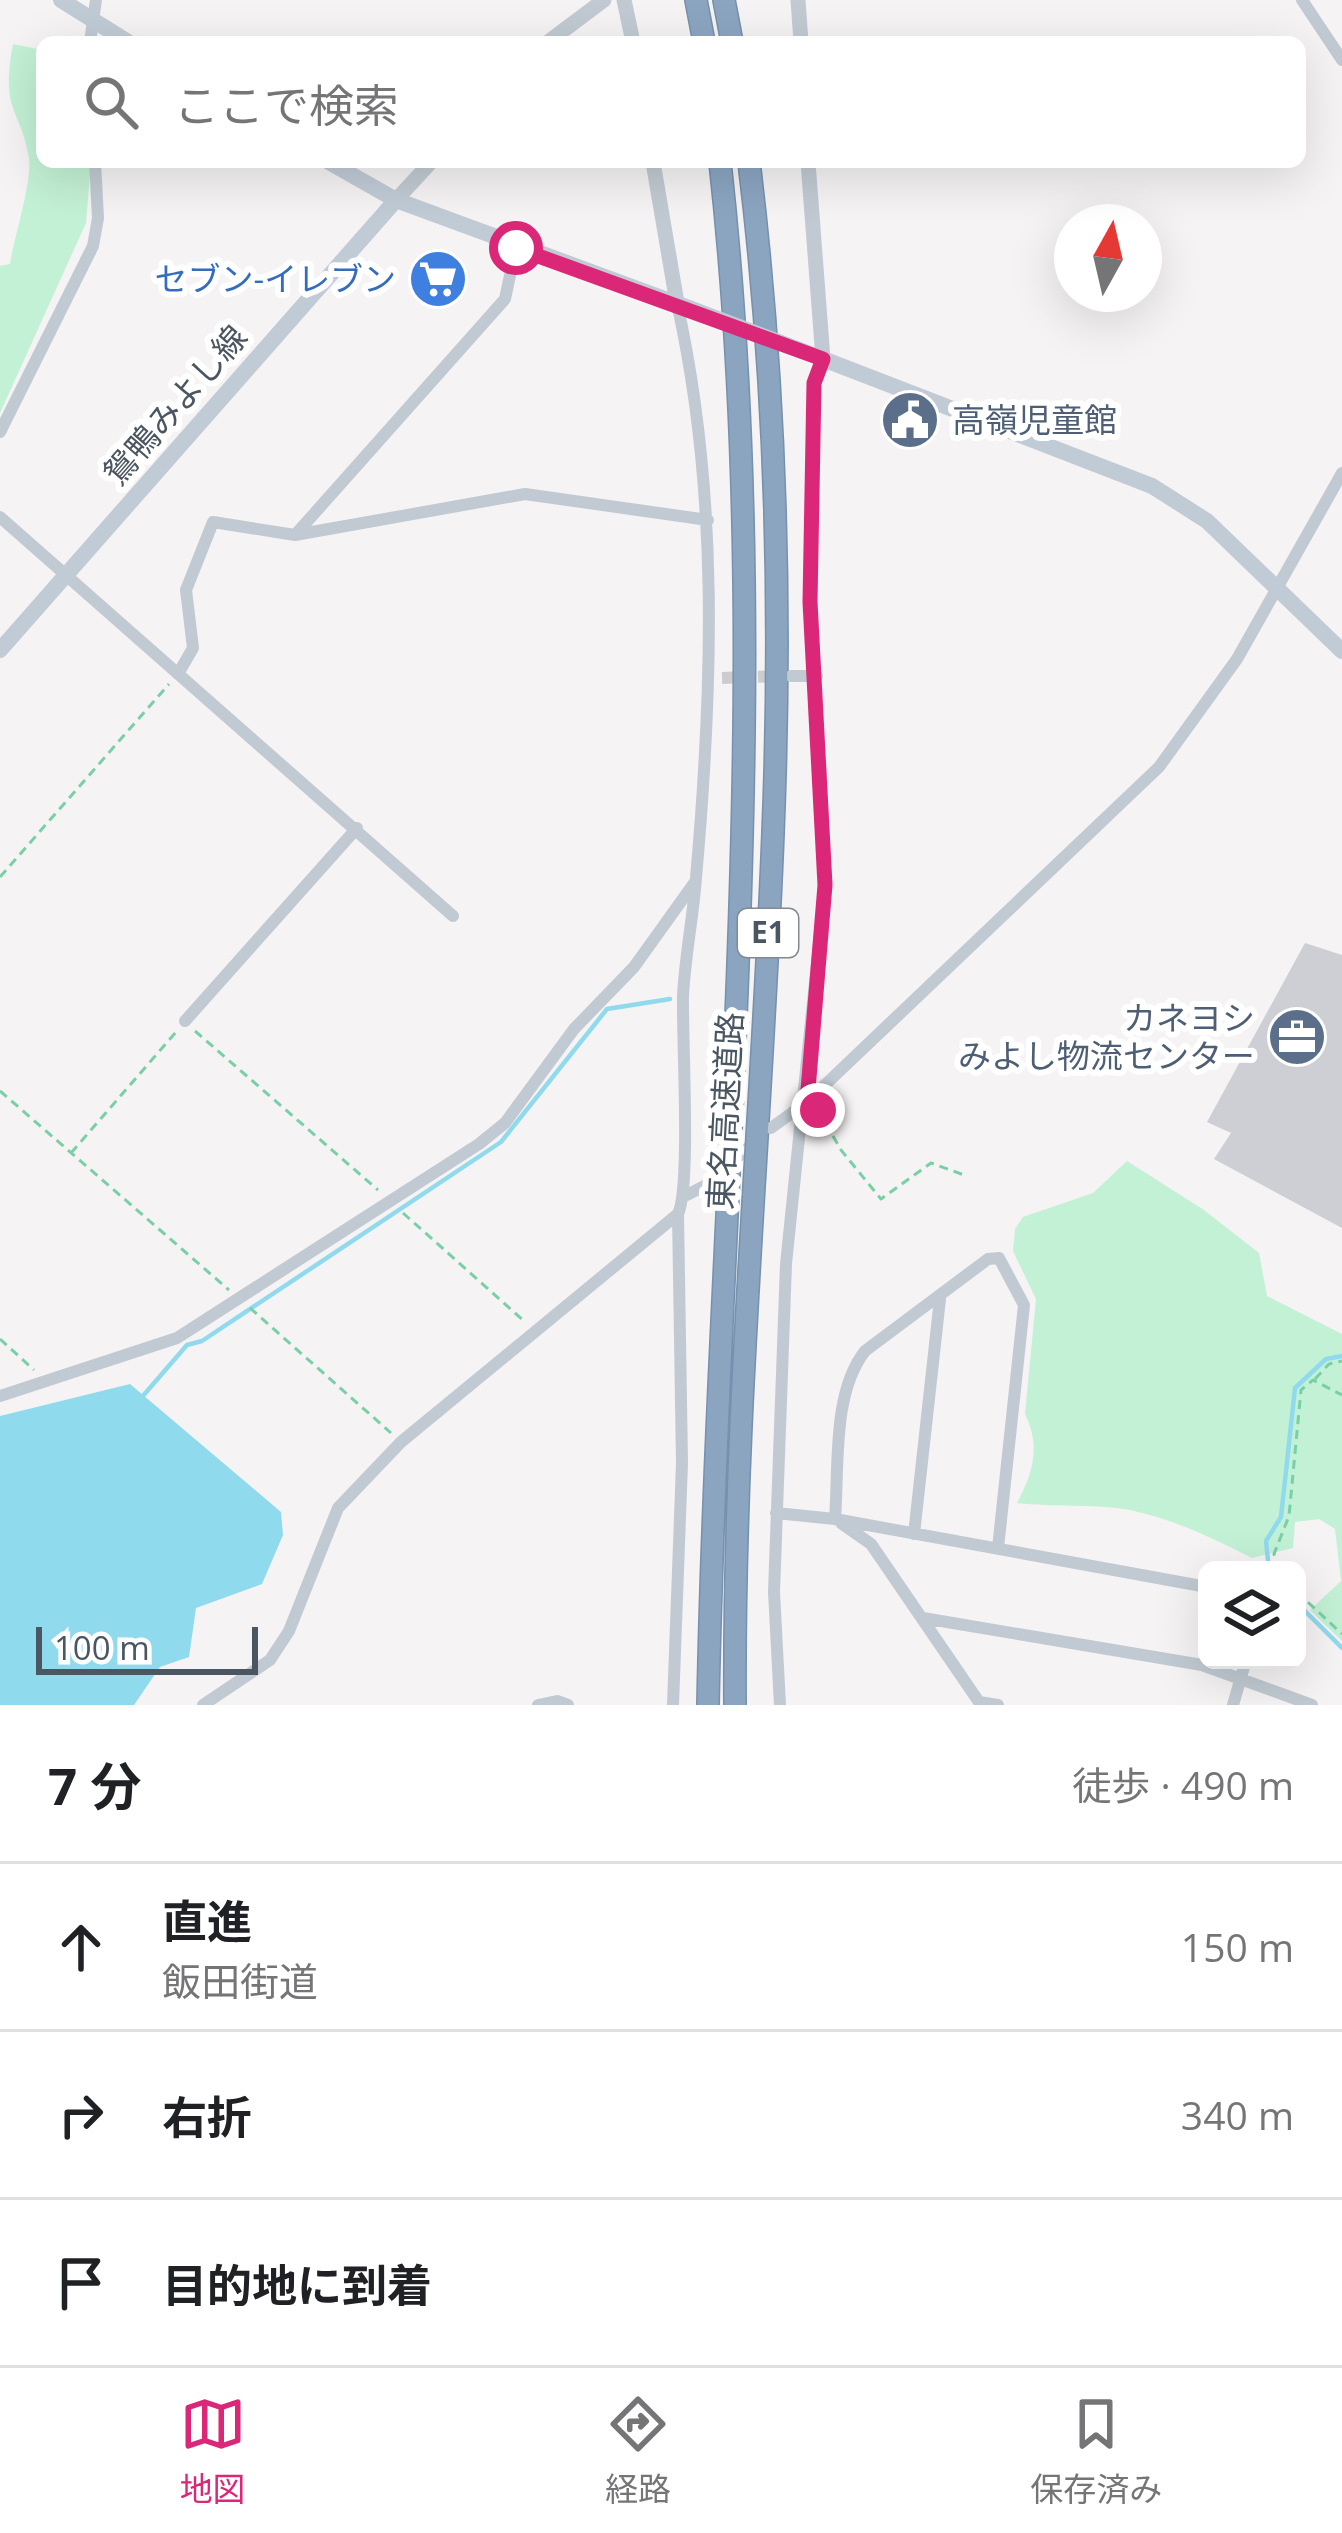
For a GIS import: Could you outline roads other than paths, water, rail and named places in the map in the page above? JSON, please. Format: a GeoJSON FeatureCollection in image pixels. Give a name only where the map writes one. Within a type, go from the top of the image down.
{"type":"FeatureCollection","features":[{"type":"Feature","properties":{"kind":"highway"},"geometry":{"type":"LineString","coordinates":[[696,0],[703,36]]}},
{"type":"Feature","properties":{"kind":"highway"},"geometry":{"type":"LineString","coordinates":[[724,0],[731,36]]}},
{"type":"Feature","properties":{"kind":"highway","name":"東名高速道路"},"geometry":{"type":"LineString","coordinates":[[708,1705],[747,694],[740,379],[721,168]]}},
{"type":"Feature","properties":{"kind":"highway","name":"東名高速道路"},"geometry":{"type":"LineString","coordinates":[[735,1705],[736,1546],[772,851],[775,694],[769,402],[750,168]]}},
{"type":"Feature","properties":{"kind":"main road"},"geometry":{"type":"LineString","coordinates":[[61,0],[118,36]]}},
{"type":"Feature","properties":{"kind":"main road"},"geometry":{"type":"LineString","coordinates":[[340,168],[396,200],[516,248],[683,305],[1152,486],[1207,520],[1342,652]]}},
{"type":"Feature","properties":{"kind":"main road","name":"鴛鴨みよし線"},"geometry":{"type":"LineString","coordinates":[[0,650],[396,200]]}},
{"type":"Feature","properties":{"kind":"street"},"geometry":{"type":"LineString","coordinates":[[90,36],[96,0]]}},
{"type":"Feature","properties":{"kind":"street"},"geometry":{"type":"LineString","coordinates":[[556,36],[604,0]]}},
{"type":"Feature","properties":{"kind":"street"},"geometry":{"type":"LineString","coordinates":[[624,0],[632,36]]}},
{"type":"Feature","properties":{"kind":"street"},"geometry":{"type":"LineString","coordinates":[[798,0],[801,36]]}},
{"type":"Feature","properties":{"kind":"street"},"geometry":{"type":"LineString","coordinates":[[1302,0],[1342,60]]}},
{"type":"Feature","properties":{"kind":"street"},"geometry":{"type":"LineString","coordinates":[[0,432],[93,246],[98,218],[95,168]]}},
{"type":"Feature","properties":{"kind":"street"},"geometry":{"type":"LineString","coordinates":[[396,200],[425,168]]}},
{"type":"Feature","properties":{"kind":"street"},"geometry":{"type":"LineString","coordinates":[[202,1705],[270,1660],[289,1630],[338,1508],[401,1442],[678,1214],[687,1195],[681,1160],[683,995],[715,677],[708,520],[695,385],[654,168]]}},
{"type":"Feature","properties":{"kind":"street"},"geometry":{"type":"LineString","coordinates":[[780,1705],[776,1513],[786,1264],[807,1102],[825,885],[810,602],[814,383],[823,359],[808,168]]}},
{"type":"Feature","properties":{"kind":"street"},"geometry":{"type":"LineString","coordinates":[[295,535],[505,299],[516,248]]}},
{"type":"Feature","properties":{"kind":"street"},"geometry":{"type":"LineString","coordinates":[[772,1128],[807,1102],[1159,767],[1225,677],[1342,473]]}},
{"type":"Feature","properties":{"kind":"street"},"geometry":{"type":"LineString","coordinates":[[178,674],[193,648],[186,590],[213,522],[295,535],[524,494],[708,520]]}},
{"type":"Feature","properties":{"kind":"street"},"geometry":{"type":"LineString","coordinates":[[0,518],[453,916]]}},
{"type":"Feature","properties":{"kind":"street"},"geometry":{"type":"LineString","coordinates":[[791,676],[817,676]]}},
{"type":"Feature","properties":{"kind":"street"},"geometry":{"type":"LineString","coordinates":[[185,1022],[357,828]]}},
{"type":"Feature","properties":{"kind":"street"},"geometry":{"type":"LineString","coordinates":[[0,1396],[176,1338],[505,1123],[574,1029],[634,968],[696,880]]}},
{"type":"Feature","properties":{"kind":"street"},"geometry":{"type":"LineString","coordinates":[[687,1195],[706,1185]]}},
{"type":"Feature","properties":{"kind":"street"},"geometry":{"type":"LineString","coordinates":[[674,1705],[682,1463],[678,1214]]}},
{"type":"Feature","properties":{"kind":"street"},"geometry":{"type":"LineString","coordinates":[[835,1519],[844,1403],[853,1366],[866,1351],[988,1259],[999,1258],[1024,1305],[998,1548]]}},
{"type":"Feature","properties":{"kind":"street"},"geometry":{"type":"LineString","coordinates":[[914,1534],[940,1299]]}},
{"type":"Feature","properties":{"kind":"street"},"geometry":{"type":"LineString","coordinates":[[776,1513],[835,1519],[1198,1585]]}},
{"type":"Feature","properties":{"kind":"street"},"geometry":{"type":"LineString","coordinates":[[835,1519],[871,1544],[980,1703],[998,1705]]}},
{"type":"Feature","properties":{"kind":"street"},"geometry":{"type":"LineString","coordinates":[[923,1618],[1244,1676],[1312,1705]]}},
{"type":"Feature","properties":{"kind":"street"},"geometry":{"type":"LineString","coordinates":[[1234,1705],[1245,1669]]}},
{"type":"Feature","properties":{"kind":"street"},"geometry":{"type":"LineString","coordinates":[[538,1705],[557,1700],[568,1705]]}},
{"type":"Feature","properties":{"kind":"water"},"geometry":{"type":"Polygon","coordinates":[[[130,1384],[281,1512],[283,1535],[262,1584],[196,1608],[189,1657],[160,1667],[134,1705],[0,1705],[0,1416],[130,1384]]]}},
{"type":"Feature","properties":{"kind":"waterway"},"geometry":{"type":"LineString","coordinates":[[142,1397],[187,1345],[202,1341],[501,1142],[607,1009],[670,999]]}},
{"type":"Feature","properties":{"kind":"waterway"},"geometry":{"type":"LineString","coordinates":[[1268,1561],[1266,1541],[1281,1517],[1295,1388],[1326,1359],[1342,1356]]}},
{"type":"Feature","properties":{"kind":"waterway"},"geometry":{"type":"LineString","coordinates":[[1306,1612],[1342,1648]]}},
{"type":"Feature","properties":{"kind":"tunnel"},"geometry":{"type":"LineString","coordinates":[[722,678],[781,676]]}},
{"type":"Feature","properties":{"kind":"tunnel"},"geometry":{"type":"LineString","coordinates":[[706,1185],[755,1142]]}},
{"type":"Feature","properties":{"kind":"place","name":"セブン-イレブン"},"geometry":{"type":"Point","coordinates":[438,279]}},
{"type":"Feature","properties":{"kind":"place","name":"高嶺児童館"},"geometry":{"type":"Point","coordinates":[910,420]}},
{"type":"Feature","properties":{"kind":"place","name":"カネヨシ みよし物流センター"},"geometry":{"type":"Point","coordinates":[1297,1037]}}]}
